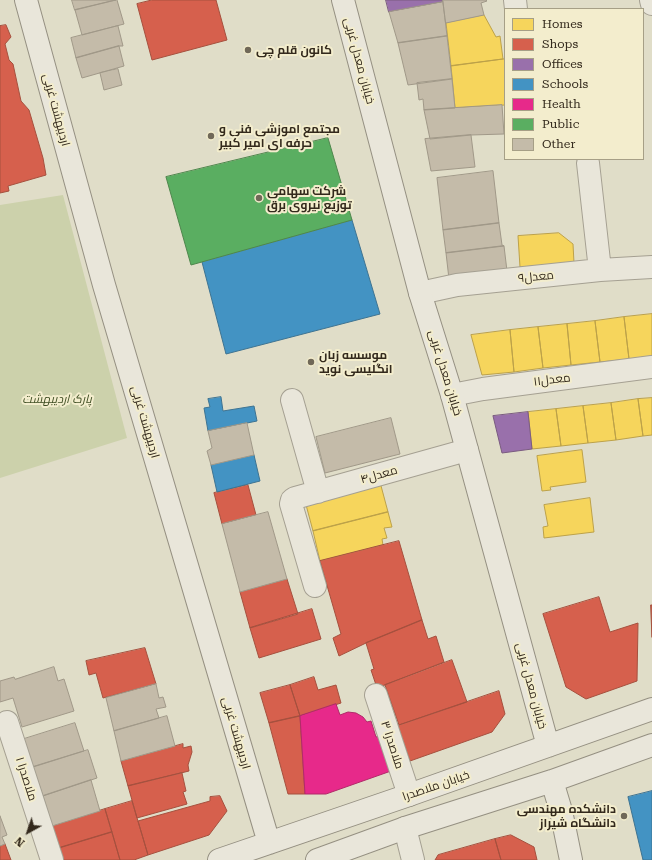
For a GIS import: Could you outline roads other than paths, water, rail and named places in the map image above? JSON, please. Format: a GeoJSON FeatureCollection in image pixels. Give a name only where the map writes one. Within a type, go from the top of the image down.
{"type":"FeatureCollection","features":[{"type":"Feature","properties":{"kind":"street","name":"اردیبهشت غربی"},"geometry":{"type":"LineString","coordinates":[[26,0],[104,285],[269,843]]}},
{"type":"Feature","properties":{"kind":"street","name":"خیابان معدل غربی"},"geometry":{"type":"LineString","coordinates":[[343,0],[420,293],[452,395],[548,746]]}},
{"type":"Feature","properties":{"kind":"street"},"geometry":{"type":"LineString","coordinates":[[651,0],[652,4]]}},
{"type":"Feature","properties":{"kind":"street"},"geometry":{"type":"LineString","coordinates":[[588,163],[600,270]]}},
{"type":"Feature","properties":{"kind":"street","name":"معدل۹"},"geometry":{"type":"LineString","coordinates":[[420,293],[457,285],[600,270],[652,267]]}},
{"type":"Feature","properties":{"kind":"street","name":"معدل۱۱"},"geometry":{"type":"LineString","coordinates":[[452,395],[483,389],[652,367]]}},
{"type":"Feature","properties":{"kind":"street"},"geometry":{"type":"LineString","coordinates":[[292,400],[318,492]]}},
{"type":"Feature","properties":{"kind":"street","name":"معدل۴"},"geometry":{"type":"LineString","coordinates":[[314,586],[291,504],[292,500],[467,450]]}},
{"type":"Feature","properties":{"kind":"street","name":"۳ ملاصدرا"},"geometry":{"type":"LineString","coordinates":[[376,695],[409,795]]}},
{"type":"Feature","properties":{"kind":"street","name":"خیابان ملاصدرا"},"geometry":{"type":"LineString","coordinates":[[219,860],[652,709]]}},
{"type":"Feature","properties":{"kind":"street","name":"۱ ملاصدرا"},"geometry":{"type":"LineString","coordinates":[[7,722],[52,860]]}},
{"type":"Feature","properties":{"kind":"street"},"geometry":{"type":"LineString","coordinates":[[317,860],[405,828],[552,781],[652,745]]}},
{"type":"Feature","properties":{"kind":"street"},"geometry":{"type":"LineString","coordinates":[[552,781],[561,811],[571,860]]}},
{"type":"Feature","properties":{"kind":"street"},"geometry":{"type":"LineString","coordinates":[[405,828],[413,860]]}},
{"type":"Feature","properties":{"kind":"place","name":"کانون قلم چی"},"geometry":{"type":"Point","coordinates":[248,50]}},
{"type":"Feature","properties":{"kind":"place","name":"مجتمع اموزشی فنی و حرفه ای امیر کبیر"},"geometry":{"type":"Point","coordinates":[211,136]}},
{"type":"Feature","properties":{"kind":"place","name":"شرکت سهامی توزیع نیروی برق"},"geometry":{"type":"Point","coordinates":[259,198]}},
{"type":"Feature","properties":{"kind":"place","name":"موسسه زبان انگلیسی نوید"},"geometry":{"type":"Point","coordinates":[311,362]}},
{"type":"Feature","properties":{"kind":"place","name":"دانشکده مهندسی دانشگاه شیراز"},"geometry":{"type":"Point","coordinates":[624,816]}},
{"type":"Feature","properties":{"kind":"park label","name":"پارک اردیبهشت"},"geometry":{"type":"Point","coordinates":[57,399]}}]}
